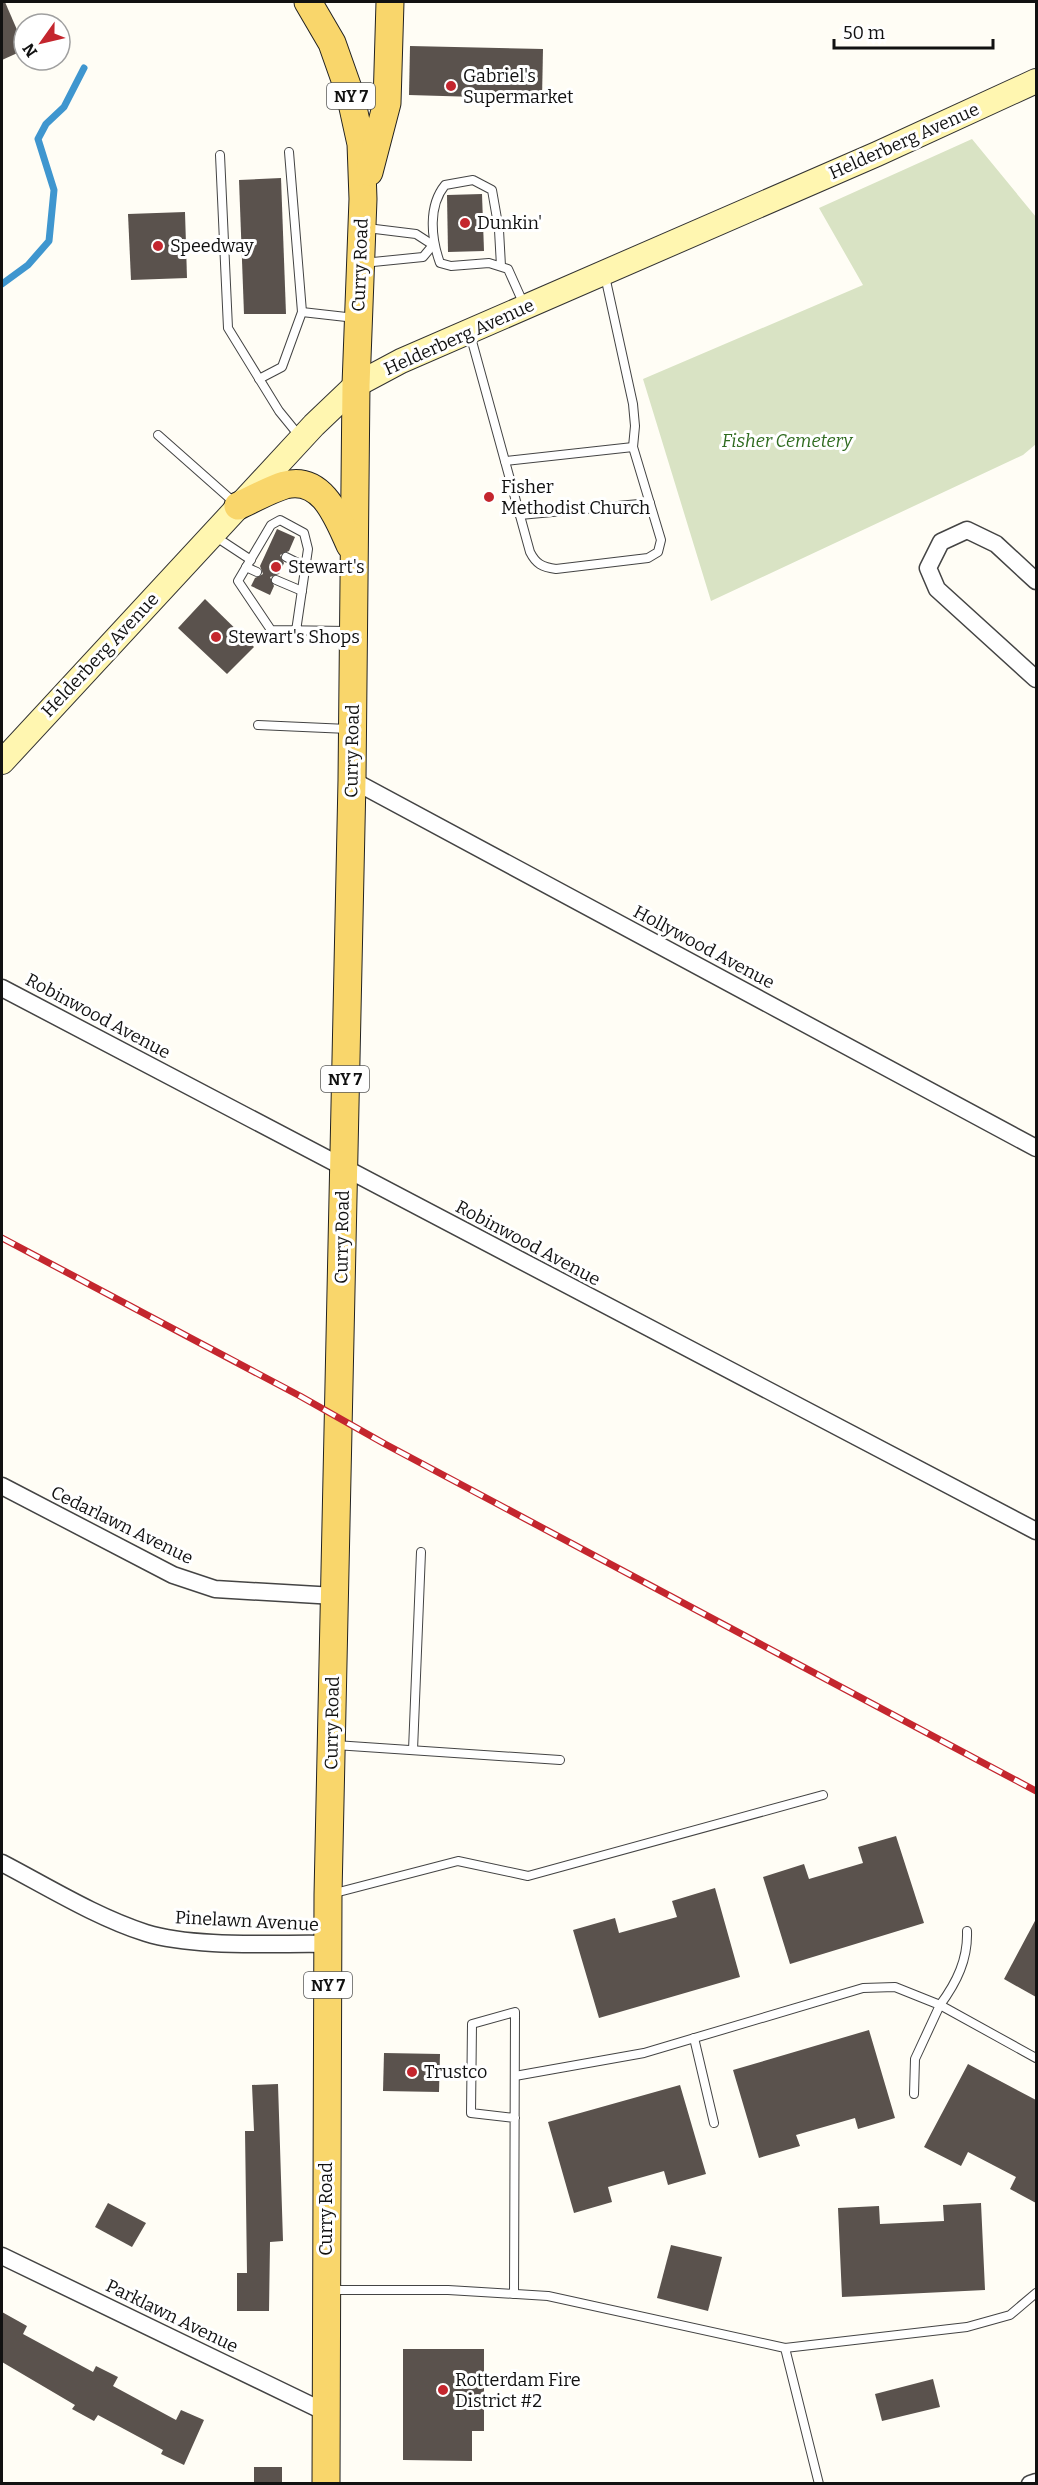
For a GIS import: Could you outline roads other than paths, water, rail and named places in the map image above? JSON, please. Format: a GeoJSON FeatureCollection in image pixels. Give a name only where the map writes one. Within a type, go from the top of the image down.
{"type":"FeatureCollection","features":[{"type":"Feature","properties":{"kind":"main road","name":"Curry Road"},"geometry":{"type":"LineString","coordinates":[[308,2],[332,43],[350,94],[360,144],[363,199],[356,385],[352,780],[328,1895],[326,2484]]}},
{"type":"Feature","properties":{"kind":"main road","name":"NY 7"},"geometry":{"type":"LineString","coordinates":[[363,199],[387,103],[390,2]]}},
{"type":"Feature","properties":{"kind":"main road"},"geometry":{"type":"LineString","coordinates":[[238,506],[286,485],[307,486],[320,493],[334,508],[353,560]]}},
{"type":"Feature","properties":{"kind":"street","name":"Helderberg Avenue"},"geometry":{"type":"LineString","coordinates":[[2,762],[301,438],[356,385],[401,361],[877,154],[1036,81]]}},
{"type":"Feature","properties":{"kind":"street"},"geometry":{"type":"LineString","coordinates":[[1036,581],[996,544],[967,530],[941,542],[928,568],[937,589],[1036,679]]}},
{"type":"Feature","properties":{"kind":"street","name":"Hollywood Avenue"},"geometry":{"type":"LineString","coordinates":[[352,780],[1036,1148]]}},
{"type":"Feature","properties":{"kind":"street","name":"Robinwood Avenue"},"geometry":{"type":"LineString","coordinates":[[2,988],[1036,1530]]}},
{"type":"Feature","properties":{"kind":"street","name":"Cedarlawn Avenue"},"geometry":{"type":"LineString","coordinates":[[2,1486],[173,1575],[215,1589],[335,1596]]}},
{"type":"Feature","properties":{"kind":"street","name":"Pinelawn Avenue"},"geometry":{"type":"LineString","coordinates":[[2,1863],[107,1917],[146,1933],[183,1941],[328,1944]]}},
{"type":"Feature","properties":{"kind":"street","name":"Parklawn Avenue"},"geometry":{"type":"LineString","coordinates":[[2,2256],[325,2412]]}},
{"type":"Feature","properties":{"kind":"street"},"geometry":{"type":"LineString","coordinates":[[1030,2484],[1036,2482]]}},
{"type":"Feature","properties":{"kind":"lane"},"geometry":{"type":"LineString","coordinates":[[259,379],[282,367],[302,312],[289,152]]}},
{"type":"Feature","properties":{"kind":"lane"},"geometry":{"type":"LineString","coordinates":[[220,155],[228,328],[279,411],[301,438]]}},
{"type":"Feature","properties":{"kind":"lane"},"geometry":{"type":"LineString","coordinates":[[501,267],[499,230],[492,190],[472,180],[445,185],[435,198],[433,245],[440,263],[451,266],[489,263],[501,267],[507,269],[525,307]]}},
{"type":"Feature","properties":{"kind":"lane"},"geometry":{"type":"LineString","coordinates":[[362,227],[416,234],[433,245]]}},
{"type":"Feature","properties":{"kind":"lane"},"geometry":{"type":"LineString","coordinates":[[360,263],[423,257],[433,245]]}},
{"type":"Feature","properties":{"kind":"lane"},"geometry":{"type":"LineString","coordinates":[[469,331],[535,561],[542,567],[556,569],[648,558],[658,552],[661,540],[633,447],[635,426],[633,404],[605,272]]}},
{"type":"Feature","properties":{"kind":"lane"},"geometry":{"type":"LineString","coordinates":[[302,312],[358,318]]}},
{"type":"Feature","properties":{"kind":"lane"},"geometry":{"type":"LineString","coordinates":[[158,435],[238,506]]}},
{"type":"Feature","properties":{"kind":"lane"},"geometry":{"type":"LineString","coordinates":[[505,461],[633,447]]}},
{"type":"Feature","properties":{"kind":"lane"},"geometry":{"type":"LineString","coordinates":[[520,514],[650,503]]}},
{"type":"Feature","properties":{"kind":"lane"},"geometry":{"type":"LineString","coordinates":[[296,631],[308,549],[304,533],[280,520],[271,525],[264,546],[248,563],[238,581],[271,630],[296,631],[353,631]]}},
{"type":"Feature","properties":{"kind":"lane"},"geometry":{"type":"LineString","coordinates":[[212,534],[257,572]]}},
{"type":"Feature","properties":{"kind":"lane"},"geometry":{"type":"LineString","coordinates":[[286,557],[306,567],[353,560]]}},
{"type":"Feature","properties":{"kind":"lane"},"geometry":{"type":"LineString","coordinates":[[276,580],[302,591]]}},
{"type":"Feature","properties":{"kind":"lane"},"geometry":{"type":"LineString","coordinates":[[258,725],[352,729]]}},
{"type":"Feature","properties":{"kind":"lane"},"geometry":{"type":"LineString","coordinates":[[413,1750],[421,1552]]}},
{"type":"Feature","properties":{"kind":"lane"},"geometry":{"type":"LineString","coordinates":[[332,1745],[560,1760]]}},
{"type":"Feature","properties":{"kind":"lane"},"geometry":{"type":"LineString","coordinates":[[328,1895],[458,1861],[528,1876],[823,1795]]}},
{"type":"Feature","properties":{"kind":"lane"},"geometry":{"type":"LineString","coordinates":[[914,2094],[915,2059],[940,2005],[953,1987],[968,1950],[967,1931]]}},
{"type":"Feature","properties":{"kind":"lane"},"geometry":{"type":"LineString","coordinates":[[515,2076],[644,2053],[863,1988],[895,1987],[940,2005],[1036,2058]]}},
{"type":"Feature","properties":{"kind":"lane"},"geometry":{"type":"LineString","coordinates":[[514,2294],[515,2118],[515,2013],[472,2024],[471,2113],[515,2118]]}},
{"type":"Feature","properties":{"kind":"lane"},"geometry":{"type":"LineString","coordinates":[[694,2038],[714,2123]]}},
{"type":"Feature","properties":{"kind":"lane"},"geometry":{"type":"LineString","coordinates":[[326,2290],[448,2290],[548,2296],[785,2348],[967,2326],[1010,2315],[1036,2293]]}},
{"type":"Feature","properties":{"kind":"lane"},"geometry":{"type":"LineString","coordinates":[[785,2348],[819,2484]]}},
{"type":"Feature","properties":{"kind":"waterway"},"geometry":{"type":"LineString","coordinates":[[2,284],[28,265],[49,241],[54,190],[38,139],[46,124],[64,107],[84,68]]}},
{"type":"Feature","properties":{"kind":"railway"},"geometry":{"type":"LineString","coordinates":[[2,1238],[1036,1791]]}},
{"type":"Feature","properties":{"kind":"place","name":"Gabriel's Supermarket"},"geometry":{"type":"Point","coordinates":[451,86]}},
{"type":"Feature","properties":{"kind":"place","name":"Dunkin'"},"geometry":{"type":"Point","coordinates":[465,223]}},
{"type":"Feature","properties":{"kind":"place","name":"Speedway"},"geometry":{"type":"Point","coordinates":[158,246]}},
{"type":"Feature","properties":{"kind":"place","name":"Fisher Methodist Church"},"geometry":{"type":"Point","coordinates":[489,497]}},
{"type":"Feature","properties":{"kind":"place","name":"Stewart's"},"geometry":{"type":"Point","coordinates":[276,567]}},
{"type":"Feature","properties":{"kind":"place","name":"Stewart's Shops"},"geometry":{"type":"Point","coordinates":[216,637]}},
{"type":"Feature","properties":{"kind":"place","name":"Trustco"},"geometry":{"type":"Point","coordinates":[412,2072]}},
{"type":"Feature","properties":{"kind":"place","name":"Rotterdam Fire District #2"},"geometry":{"type":"Point","coordinates":[443,2390]}},
{"type":"Feature","properties":{"kind":"park label","name":"Fisher Cemetery"},"geometry":{"type":"Point","coordinates":[787,441]}}]}
